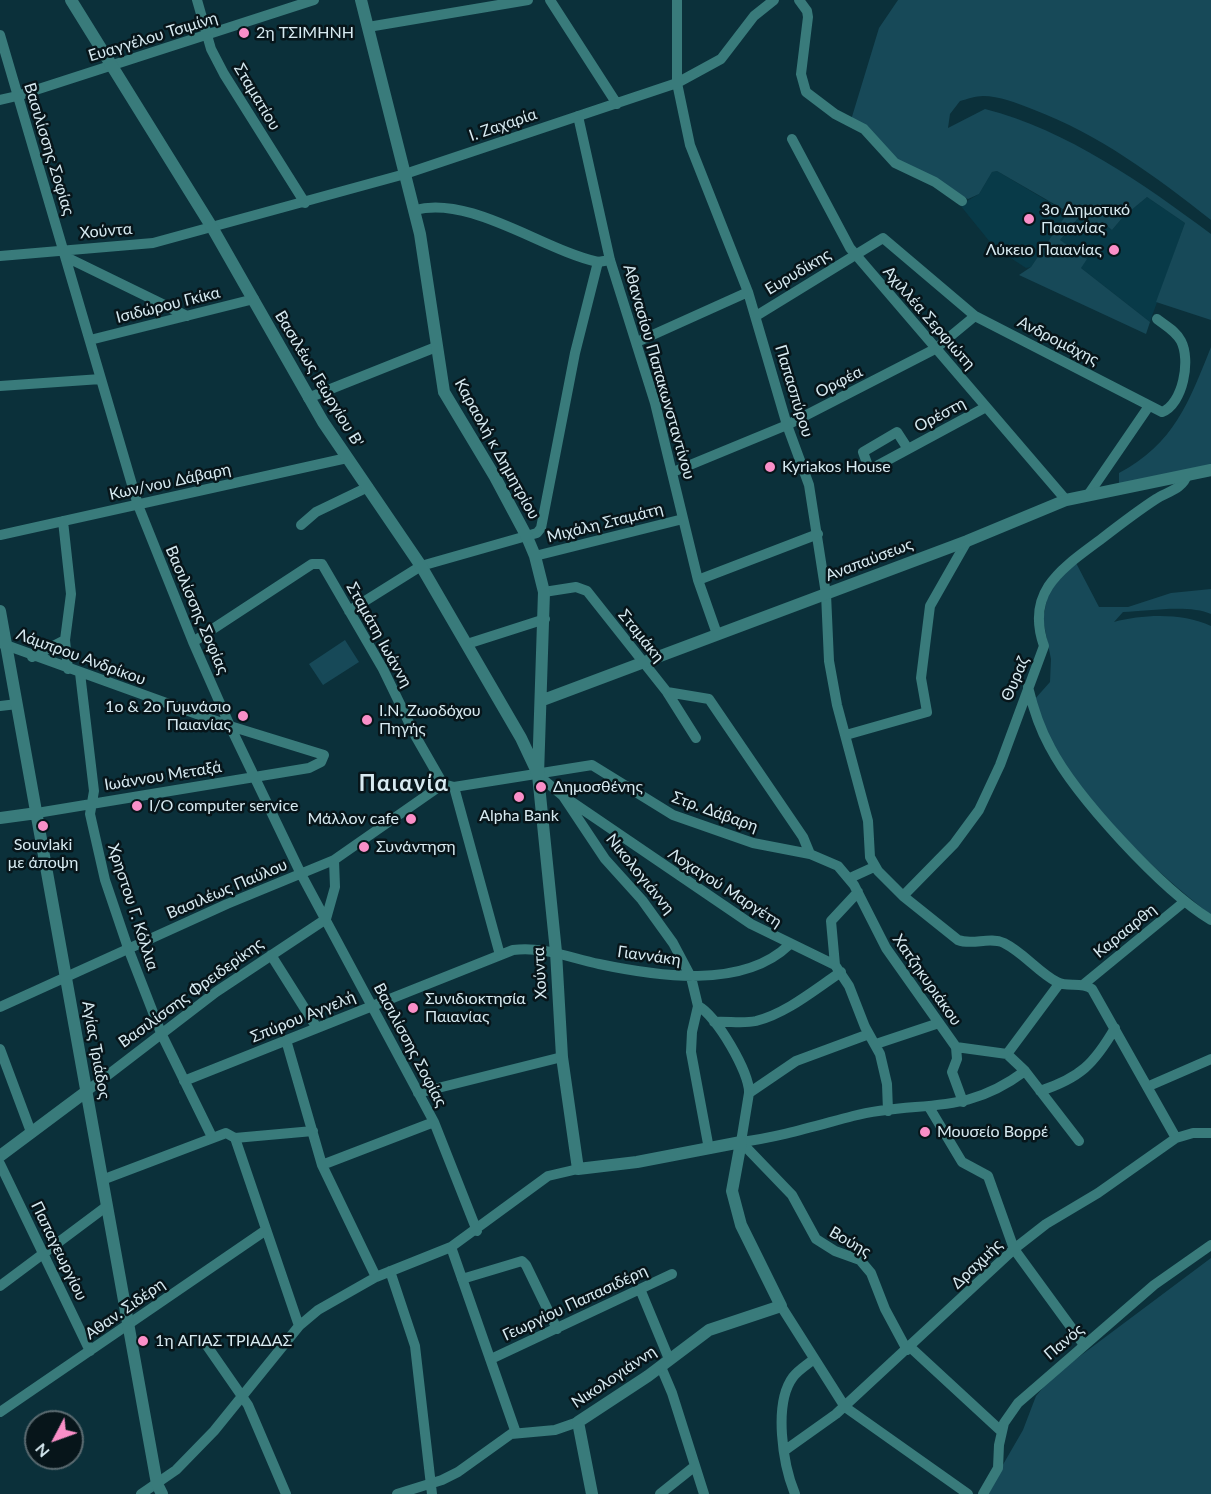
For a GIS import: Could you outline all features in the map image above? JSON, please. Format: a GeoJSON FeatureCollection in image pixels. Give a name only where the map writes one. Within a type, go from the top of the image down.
{"type":"FeatureCollection","features":[{"type":"Feature","properties":{"kind":"street","name":"Βασιλέως Γεωργίου Β'"},"geometry":{"type":"LineString","coordinates":[[71,0],[213,228],[308,398],[422,566],[538,775]]}},
{"type":"Feature","properties":{"kind":"street","name":"Σταματίου"},"geometry":{"type":"LineString","coordinates":[[197,0],[211,49],[224,74],[305,203]]}},
{"type":"Feature","properties":{"kind":"street","name":"Ευαγγέλου Τσιμίνη"},"geometry":{"type":"LineString","coordinates":[[0,100],[208,36],[314,0]]}},
{"type":"Feature","properties":{"kind":"street","name":"Καραολή κ Δημητρίου"},"geometry":{"type":"LineString","coordinates":[[361,0],[415,210],[444,392],[495,477],[527,537],[535,556],[544,592],[543,700],[538,775]]}},
{"type":"Feature","properties":{"kind":"street"},"geometry":{"type":"LineString","coordinates":[[368,27],[528,0]]}},
{"type":"Feature","properties":{"kind":"street"},"geometry":{"type":"LineString","coordinates":[[550,0],[616,104]]}},
{"type":"Feature","properties":{"kind":"street","name":"Παπασπύρου"},"geometry":{"type":"LineString","coordinates":[[677,0],[677,83],[690,145],[748,292],[787,425],[809,485],[826,594],[829,662],[868,821],[870,857],[874,867]]}},
{"type":"Feature","properties":{"kind":"street","name":"Ι. Ζαχαρία"},"geometry":{"type":"LineString","coordinates":[[213,228],[405,174],[677,83],[721,59],[747,24],[774,0]]}},
{"type":"Feature","properties":{"kind":"street"},"geometry":{"type":"LineString","coordinates":[[799,0],[807,11],[808,17],[801,74],[806,92],[835,114],[864,129],[895,163],[935,183],[962,201]]}},
{"type":"Feature","properties":{"kind":"street","name":"Βασιλίσσης Σοφίας"},"geometry":{"type":"LineString","coordinates":[[0,35],[138,505],[193,642],[230,726],[302,874],[434,1122],[477,1231]]}},
{"type":"Feature","properties":{"kind":"street","name":"Αθανασίου Παπακωνσταντίνου"},"geometry":{"type":"LineString","coordinates":[[578,116],[610,260],[637,342],[673,472],[698,580],[717,634]]}},
{"type":"Feature","properties":{"kind":"street","name":"Αχιλλέα Σερφιώτη"},"geometry":{"type":"LineString","coordinates":[[792,139],[855,255],[1066,500]]}},
{"type":"Feature","properties":{"kind":"street"},"geometry":{"type":"LineString","coordinates":[[415,210],[444,207],[508,226],[564,253],[598,262],[610,260]]}},
{"type":"Feature","properties":{"kind":"street","name":"Χούντα"},"geometry":{"type":"LineString","coordinates":[[0,256],[65,254],[153,243],[213,228]]}},
{"type":"Feature","properties":{"kind":"street","name":"Ανδρομάχης"},"geometry":{"type":"LineString","coordinates":[[855,255],[884,238],[975,316],[1149,406]]}},
{"type":"Feature","properties":{"kind":"street"},"geometry":{"type":"LineString","coordinates":[[65,254],[187,316]]}},
{"type":"Feature","properties":{"kind":"street","name":"Ευρυδίκης"},"geometry":{"type":"LineString","coordinates":[[756,316],[855,255]]}},
{"type":"Feature","properties":{"kind":"street"},"geometry":{"type":"LineString","coordinates":[[350,611],[422,566],[527,537],[537,533],[541,528],[575,353],[598,262]]}},
{"type":"Feature","properties":{"kind":"street"},"geometry":{"type":"LineString","coordinates":[[637,342],[748,292]]}},
{"type":"Feature","properties":{"kind":"street","name":"Ισιδώρου Γκίκα"},"geometry":{"type":"LineString","coordinates":[[90,340],[254,299]]}},
{"type":"Feature","properties":{"kind":"street","name":"Ορφέα"},"geometry":{"type":"LineString","coordinates":[[673,472],[787,425],[935,349],[975,316]]}},
{"type":"Feature","properties":{"kind":"street"},"geometry":{"type":"LineString","coordinates":[[1088,495],[1149,406],[1162,412],[1172,407],[1186,363],[1181,340],[1174,331],[1157,320]]}},
{"type":"Feature","properties":{"kind":"street"},"geometry":{"type":"LineString","coordinates":[[308,398],[436,347]]}},
{"type":"Feature","properties":{"kind":"street"},"geometry":{"type":"LineString","coordinates":[[0,386],[101,379]]}},
{"type":"Feature","properties":{"kind":"street","name":"Ορέστη"},"geometry":{"type":"LineString","coordinates":[[908,449],[986,407]]}},
{"type":"Feature","properties":{"kind":"street","name":"Κων/νου Δάβαρη"},"geometry":{"type":"LineString","coordinates":[[0,535],[347,458]]}},
{"type":"Feature","properties":{"kind":"street","name":"Αναπαύσεως"},"geometry":{"type":"LineString","coordinates":[[543,700],[967,541],[1066,500],[1211,470]]}},
{"type":"Feature","properties":{"kind":"street","name":"Θυραζ"},"geometry":{"type":"LineString","coordinates":[[903,896],[954,844],[980,810],[1000,765],[1044,646],[1038,628],[1038,614],[1047,586],[1054,577],[1145,506],[1181,486],[1187,475]]}},
{"type":"Feature","properties":{"kind":"street"},"geometry":{"type":"LineString","coordinates":[[301,525],[316,512],[368,487]]}},
{"type":"Feature","properties":{"kind":"street","name":"Μιχάλη Σταμάτη"},"geometry":{"type":"LineString","coordinates":[[535,556],[683,519]]}},
{"type":"Feature","properties":{"kind":"street"},"geometry":{"type":"LineString","coordinates":[[63,521],[71,594],[65,640],[68,669]]}},
{"type":"Feature","properties":{"kind":"street"},"geometry":{"type":"LineString","coordinates":[[698,580],[818,534]]}},
{"type":"Feature","properties":{"kind":"street"},"geometry":{"type":"LineString","coordinates":[[846,735],[927,712],[921,678],[930,606],[967,541]]}},
{"type":"Feature","properties":{"kind":"street","name":"Σταμάτη Ιωάννη"},"geometry":{"type":"LineString","coordinates":[[193,642],[312,564],[322,564],[350,611],[442,784]]}},
{"type":"Feature","properties":{"kind":"street","name":"Σταμάκη"},"geometry":{"type":"LineString","coordinates":[[544,592],[583,588],[667,692],[696,738]]}},
{"type":"Feature","properties":{"kind":"street","name":"Αγίας Τριάδος"},"geometry":{"type":"LineString","coordinates":[[0,611],[2,646],[17,704],[160,1489]]}},
{"type":"Feature","properties":{"kind":"street"},"geometry":{"type":"LineString","coordinates":[[467,644],[545,619]]}},
{"type":"Feature","properties":{"kind":"street"},"geometry":{"type":"LineString","coordinates":[[32,657],[65,640]]}},
{"type":"Feature","properties":{"kind":"street","name":"Λάμπρου Ανδρίκου"},"geometry":{"type":"LineString","coordinates":[[2,646],[230,726],[324,755]]}},
{"type":"Feature","properties":{"kind":"street","name":"Χρηστου Γ. Κόλλια"},"geometry":{"type":"LineString","coordinates":[[80,674],[90,738],[94,791],[90,814],[103,871],[128,948],[161,1033],[212,1137]]}},
{"type":"Feature","properties":{"kind":"street"},"geometry":{"type":"LineString","coordinates":[[1028,686],[1034,712],[1050,748],[1071,779],[1144,862],[1184,902],[1211,920]]}},
{"type":"Feature","properties":{"kind":"street"},"geometry":{"type":"LineString","coordinates":[[667,692],[710,699],[802,837],[810,854]]}},
{"type":"Feature","properties":{"kind":"street"},"geometry":{"type":"LineString","coordinates":[[0,706],[17,704]]}},
{"type":"Feature","properties":{"kind":"street","name":"Ιωάννου Μεταξά"},"geometry":{"type":"LineString","coordinates":[[0,818],[256,778],[316,766],[324,755]]}},
{"type":"Feature","properties":{"kind":"street","name":"Στρ. Δάβαρη"},"geometry":{"type":"LineString","coordinates":[[454,787],[592,765],[673,815],[753,843],[810,854],[838,866],[850,878]]}},
{"type":"Feature","properties":{"kind":"street","name":"Χούντα"},"geometry":{"type":"LineString","coordinates":[[538,775],[556,952],[562,1057],[578,1169]]}},
{"type":"Feature","properties":{"kind":"street","name":"Νικολογιάννη"},"geometry":{"type":"LineString","coordinates":[[538,775],[563,796],[605,859],[642,900],[673,943],[691,977],[698,1006],[692,1032],[691,1052],[709,1149]]}},
{"type":"Feature","properties":{"kind":"street"},"geometry":{"type":"LineString","coordinates":[[442,784],[454,787],[500,955]]}},
{"type":"Feature","properties":{"kind":"street","name":"Βασιλέως Παύλου"},"geometry":{"type":"LineString","coordinates":[[0,1007],[128,948],[334,860],[442,784]]}},
{"type":"Feature","properties":{"kind":"street","name":"Λοχαγού Μαργέτη"},"geometry":{"type":"LineString","coordinates":[[563,796],[751,924],[789,945],[821,956],[838,969]]}},
{"type":"Feature","properties":{"kind":"street"},"geometry":{"type":"LineString","coordinates":[[326,919],[335,887],[334,860]]}},
{"type":"Feature","properties":{"kind":"street"},"geometry":{"type":"LineString","coordinates":[[850,878],[874,867],[903,896],[958,940],[966,943],[988,940],[1004,943],[1059,984],[1084,984],[1092,989],[1149,1086],[1176,1138]]}},
{"type":"Feature","properties":{"kind":"street","name":"Χατζηκυριάκου"},"geometry":{"type":"LineString","coordinates":[[850,878],[880,939],[956,1047],[1007,1054]]}},
{"type":"Feature","properties":{"kind":"street"},"geometry":{"type":"LineString","coordinates":[[858,892],[831,921],[838,969],[876,1044],[886,1076],[888,1112]]}},
{"type":"Feature","properties":{"kind":"street","name":"Καρααρθη"},"geometry":{"type":"LineString","coordinates":[[1084,984],[1184,902]]}},
{"type":"Feature","properties":{"kind":"street","name":"Βασιλίσσης Φρειδερίκης"},"geometry":{"type":"LineString","coordinates":[[0,1156],[216,992],[326,919]]}},
{"type":"Feature","properties":{"kind":"street","name":"Γιαννάκη"},"geometry":{"type":"LineString","coordinates":[[500,955],[527,948],[556,952],[598,964],[691,977],[724,974],[761,963],[789,945]]}},
{"type":"Feature","properties":{"kind":"street"},"geometry":{"type":"LineString","coordinates":[[271,955],[317,1028]]}},
{"type":"Feature","properties":{"kind":"street","name":"Σπύρου Αγγελή"},"geometry":{"type":"LineString","coordinates":[[184,1081],[500,955]]}},
{"type":"Feature","properties":{"kind":"street"},"geometry":{"type":"LineString","coordinates":[[714,1022],[754,1022],[771,1016],[795,1004],[838,969]]}},
{"type":"Feature","properties":{"kind":"street"},"geometry":{"type":"LineString","coordinates":[[1059,984],[1007,1054],[1040,1090],[1078,1141]]}},
{"type":"Feature","properties":{"kind":"street"},"geometry":{"type":"LineString","coordinates":[[698,1006],[714,1022],[749,1083],[732,1191],[741,1225],[781,1306],[845,1407],[968,1494]]}},
{"type":"Feature","properties":{"kind":"street"},"geometry":{"type":"LineString","coordinates":[[876,1044],[939,1023]]}},
{"type":"Feature","properties":{"kind":"street"},"geometry":{"type":"LineString","coordinates":[[1040,1090],[1074,1078],[1092,1063],[1115,1028]]}},
{"type":"Feature","properties":{"kind":"street"},"geometry":{"type":"LineString","coordinates":[[748,1093],[796,1062],[869,1034]]}},
{"type":"Feature","properties":{"kind":"street"},"geometry":{"type":"LineString","coordinates":[[286,1040],[322,1165],[376,1277]]}},
{"type":"Feature","properties":{"kind":"street"},"geometry":{"type":"LineString","coordinates":[[956,1047],[957,1059],[952,1072],[963,1102]]}},
{"type":"Feature","properties":{"kind":"street"},"geometry":{"type":"LineString","coordinates":[[0,1049],[31,1132]]}},
{"type":"Feature","properties":{"kind":"street"},"geometry":{"type":"LineString","coordinates":[[418,1093],[562,1057]]}},
{"type":"Feature","properties":{"kind":"street"},"geometry":{"type":"LineString","coordinates":[[1149,1086],[1211,1059]]}},
{"type":"Feature","properties":{"kind":"street"},"geometry":{"type":"LineString","coordinates":[[141,1494],[160,1489],[244,1398],[298,1326],[318,1310],[376,1277],[451,1247],[477,1231],[548,1176],[741,1142],[778,1138],[855,1116],[963,1102],[991,1092],[1024,1071]]}},
{"type":"Feature","properties":{"kind":"street"},"geometry":{"type":"LineString","coordinates":[[929,1107],[962,1162],[984,1173],[991,1180],[1014,1249],[1084,1345]]}},
{"type":"Feature","properties":{"kind":"street"},"geometry":{"type":"LineString","coordinates":[[322,1165],[434,1122]]}},
{"type":"Feature","properties":{"kind":"street"},"geometry":{"type":"LineString","coordinates":[[235,1138],[313,1131]]}},
{"type":"Feature","properties":{"kind":"street"},"geometry":{"type":"LineString","coordinates":[[102,1180],[212,1137],[229,1133],[235,1138],[298,1326]]}},
{"type":"Feature","properties":{"kind":"street","name":"Δραχμής"},"geometry":{"type":"LineString","coordinates":[[784,1451],[845,1407],[1014,1249],[1046,1224],[1098,1193],[1176,1138],[1193,1133],[1211,1133]]}},
{"type":"Feature","properties":{"kind":"street","name":"Βούης"},"geometry":{"type":"LineString","coordinates":[[741,1142],[792,1195],[816,1239],[828,1247],[860,1260],[871,1273],[885,1309],[909,1348],[1001,1431]]}},
{"type":"Feature","properties":{"kind":"street","name":"Παπαγεωργίου"},"geometry":{"type":"LineString","coordinates":[[0,1164],[90,1351]]}},
{"type":"Feature","properties":{"kind":"street"},"geometry":{"type":"LineString","coordinates":[[0,1286],[107,1206]]}},
{"type":"Feature","properties":{"kind":"street","name":"Αθαν. Σιδέρη"},"geometry":{"type":"LineString","coordinates":[[0,1412],[266,1230]]}},
{"type":"Feature","properties":{"kind":"street","name":"Πανός"},"geometry":{"type":"LineString","coordinates":[[983,1494],[998,1468],[1001,1431],[1022,1398],[1154,1285],[1211,1245]]}},
{"type":"Feature","properties":{"kind":"street","name":"Γεωργίου Παπασιδέρη"},"geometry":{"type":"LineString","coordinates":[[451,1247],[516,1433]]}},
{"type":"Feature","properties":{"kind":"street"},"geometry":{"type":"LineString","coordinates":[[462,1279],[522,1261],[557,1329]]}},
{"type":"Feature","properties":{"kind":"street"},"geometry":{"type":"LineString","coordinates":[[390,1271],[415,1346],[432,1494]]}},
{"type":"Feature","properties":{"kind":"street","name":"Γεωργίου Παπασιδέρη"},"geometry":{"type":"LineString","coordinates":[[491,1359],[672,1274]]}},
{"type":"Feature","properties":{"kind":"street"},"geometry":{"type":"LineString","coordinates":[[640,1289],[665,1363],[672,1393],[704,1494]]}},
{"type":"Feature","properties":{"kind":"street","name":"Νικολογιάννη"},"geometry":{"type":"LineString","coordinates":[[397,1494],[458,1472],[506,1437],[516,1433],[555,1430],[578,1422],[709,1330],[781,1306]]}},
{"type":"Feature","properties":{"kind":"street"},"geometry":{"type":"LineString","coordinates":[[205,1343],[244,1398],[286,1494]]}},
{"type":"Feature","properties":{"kind":"street"},"geometry":{"type":"LineString","coordinates":[[795,1494],[789,1480],[780,1424],[793,1378],[814,1359]]}},
{"type":"Feature","properties":{"kind":"street"},"geometry":{"type":"LineString","coordinates":[[578,1422],[592,1494]]}},
{"type":"Feature","properties":{"kind":"street"},"geometry":{"type":"LineString","coordinates":[[660,1494],[695,1466]]}},
{"type":"Feature","properties":{"kind":"shaded area"},"geometry":{"type":"Polygon","coordinates":[[[898,0],[1211,0],[1211,220],[1126,157],[1057,119],[1014,102],[983,96],[960,101],[950,114],[948,128],[985,109],[1016,118],[1045,130],[1104,161],[1185,215],[1211,234],[1211,320],[1156,302],[1185,223],[1147,197],[1123,217],[1112,230],[1102,222],[1096,228],[1079,217],[1060,240],[1087,259],[1081,268],[1150,322],[1146,334],[1019,275],[1031,267],[1068,212],[997,171],[992,172],[979,194],[968,199],[903,167],[851,120],[879,28],[898,0]]]}},
{"type":"Feature","properties":{"kind":"shaded area"},"geometry":{"type":"Polygon","coordinates":[[[997,171],[1068,213],[1031,267],[1026,268],[994,247],[960,205],[979,194],[992,172],[997,171]]]}},
{"type":"Feature","properties":{"kind":"shaded area"},"geometry":{"type":"Polygon","coordinates":[[[1147,197],[1185,223],[1150,322],[1081,268],[1060,240],[1079,217],[1096,228],[1102,222],[1112,230],[1123,217],[1147,197]]]}},
{"type":"Feature","properties":{"kind":"shaded area"},"geometry":{"type":"Polygon","coordinates":[[[1211,347],[1211,466],[1119,485],[1119,473],[1138,462],[1153,449],[1177,420],[1195,386],[1211,347]]]}},
{"type":"Feature","properties":{"kind":"shaded area"},"geometry":{"type":"Polygon","coordinates":[[[1075,561],[1099,607],[1128,607],[1171,593],[1211,589],[1211,614],[1192,609],[1123,612],[1114,622],[1138,617],[1163,616],[1188,619],[1211,626],[1211,915],[1146,859],[1105,817],[1069,771],[1045,730],[1034,700],[1050,682],[1051,659],[1043,620],[1048,593],[1075,561]]]}},
{"type":"Feature","properties":{"kind":"shaded area"},"geometry":{"type":"Polygon","coordinates":[[[345,640],[359,662],[323,685],[309,664],[345,640]]]}},
{"type":"Feature","properties":{"kind":"shaded area"},"geometry":{"type":"Polygon","coordinates":[[[1211,1258],[1211,1494],[986,1494],[1023,1430],[1036,1396],[1052,1377],[1211,1258]]]}},
{"type":"Feature","properties":{"kind":"place","name":"2η ΤΣΙΜΗΝΗ"},"geometry":{"type":"Point","coordinates":[244,33]}},
{"type":"Feature","properties":{"kind":"place","name":"3ο Δημοτικό Παιανίας"},"geometry":{"type":"Point","coordinates":[1029,219]}},
{"type":"Feature","properties":{"kind":"place","name":"Λύκειο Παιανίας"},"geometry":{"type":"Point","coordinates":[1114,250]}},
{"type":"Feature","properties":{"kind":"place","name":"Kyriakos House"},"geometry":{"type":"Point","coordinates":[770,467]}},
{"type":"Feature","properties":{"kind":"place","name":"1ο & 2ο Γυμνάσιο Παιανίας"},"geometry":{"type":"Point","coordinates":[243,716]}},
{"type":"Feature","properties":{"kind":"place","name":"Ι.Ν. Ζωοδόχου Πηγής"},"geometry":{"type":"Point","coordinates":[367,720]}},
{"type":"Feature","properties":{"kind":"place","name":"Δημοσθένης"},"geometry":{"type":"Point","coordinates":[541,787]}},
{"type":"Feature","properties":{"kind":"place","name":"Alpha Bank"},"geometry":{"type":"Point","coordinates":[519,797]}},
{"type":"Feature","properties":{"kind":"place","name":"I/O computer service"},"geometry":{"type":"Point","coordinates":[137,806]}},
{"type":"Feature","properties":{"kind":"place","name":"Μάλλον cafe"},"geometry":{"type":"Point","coordinates":[411,819]}},
{"type":"Feature","properties":{"kind":"place","name":"Souvlaki με άποψη"},"geometry":{"type":"Point","coordinates":[43,826]}},
{"type":"Feature","properties":{"kind":"place","name":"Συνάντηση"},"geometry":{"type":"Point","coordinates":[364,847]}},
{"type":"Feature","properties":{"kind":"place","name":"Συνιδιοκτησία Παιανίας"},"geometry":{"type":"Point","coordinates":[413,1008]}},
{"type":"Feature","properties":{"kind":"place","name":"Μουσείο Βορρέ"},"geometry":{"type":"Point","coordinates":[925,1132]}},
{"type":"Feature","properties":{"kind":"place","name":"1η ΑΓΙΑΣ ΤΡΙΑΔΑΣ"},"geometry":{"type":"Point","coordinates":[143,1341]}},
{"type":"Feature","properties":{"kind":"district","name":"Παιανία"},"geometry":{"type":"Point","coordinates":[404,784]}}]}
